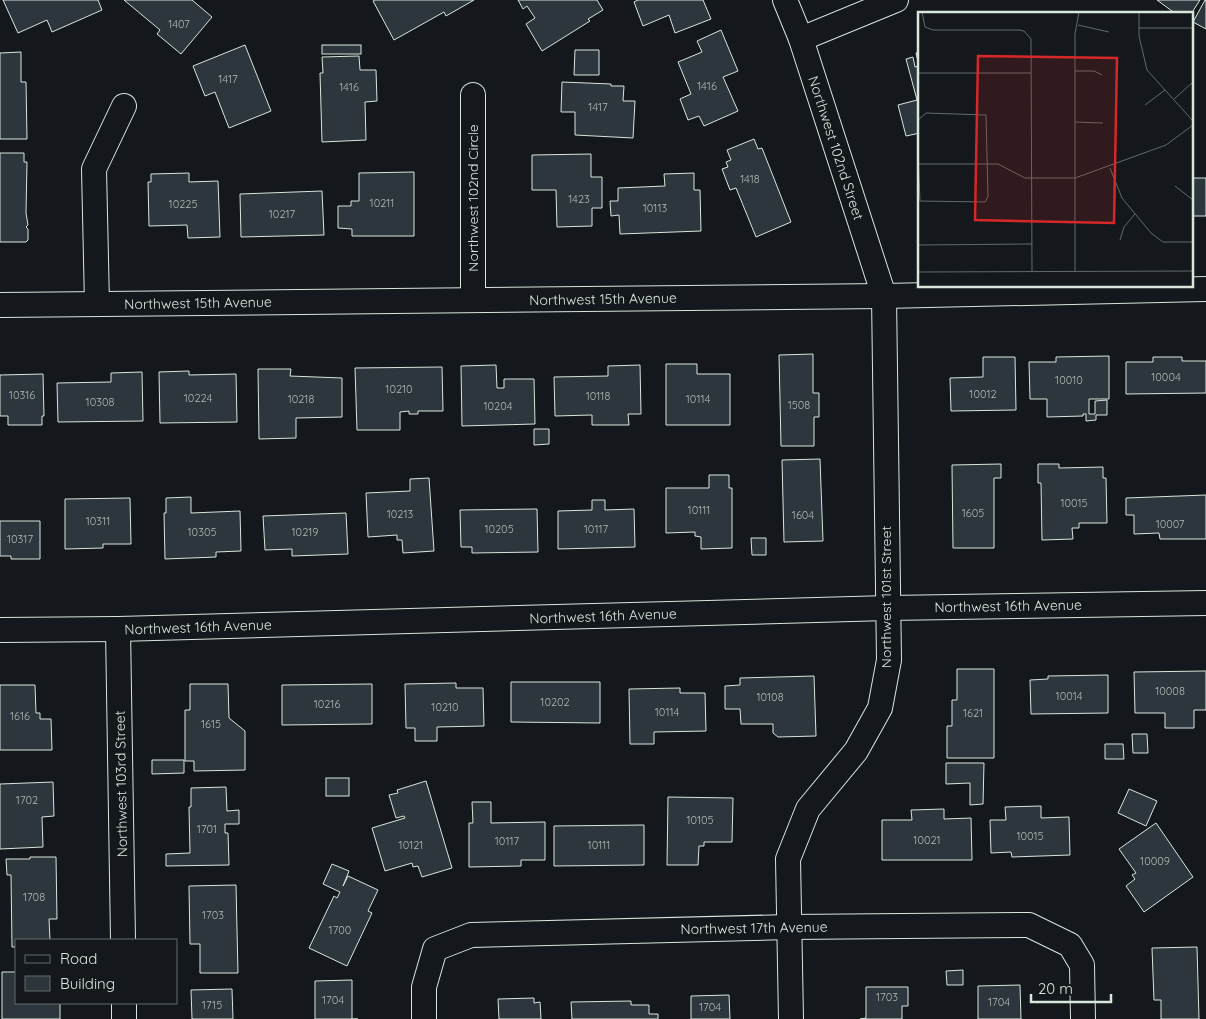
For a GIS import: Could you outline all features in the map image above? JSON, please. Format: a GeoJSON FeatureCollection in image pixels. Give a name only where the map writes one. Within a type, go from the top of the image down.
{"type":"FeatureCollection","features":[{"type":"Feature","properties":{"kind":"street","name":"Northwest 102nd Street"},"geometry":{"type":"LineString","coordinates":[[785,0],[801,40],[884,296]]}},
{"type":"Feature","properties":{"kind":"street"},"geometry":{"type":"LineString","coordinates":[[801,40],[896,0]]}},
{"type":"Feature","properties":{"kind":"street","name":"Northwest 102nd Circle"},"geometry":{"type":"LineString","coordinates":[[473,95],[473,300]]}},
{"type":"Feature","properties":{"kind":"street"},"geometry":{"type":"LineString","coordinates":[[96,304],[94,169],[124,106]]}},
{"type":"Feature","properties":{"kind":"street","name":"Northwest 15th Avenue"},"geometry":{"type":"LineString","coordinates":[[0,306],[884,296],[1206,289]]}},
{"type":"Feature","properties":{"kind":"street","name":"Northwest 101st Street"},"geometry":{"type":"LineString","coordinates":[[790,1019],[788,860],[808,809],[856,751],[880,708],[889,660],[884,296]]}},
{"type":"Feature","properties":{"kind":"street","name":"Northwest 16th Avenue"},"geometry":{"type":"LineString","coordinates":[[0,630],[118,629],[888,608],[1206,603]]}},
{"type":"Feature","properties":{"kind":"street","name":"Northwest 103rd Street"},"geometry":{"type":"LineString","coordinates":[[118,629],[123,939]]}},
{"type":"Feature","properties":{"kind":"street","name":"Northwest 17th Avenue"},"geometry":{"type":"LineString","coordinates":[[424,1019],[424,987],[435,949],[471,935],[789,927],[1029,925],[1070,946],[1082,965],[1083,1019]]}},
{"type":"Feature","properties":{"kind":"street"},"geometry":{"type":"LineString","coordinates":[[124,1004],[124,1019]]}},
{"type":"Feature","properties":{"kind":"building"},"geometry":{"type":"Polygon","coordinates":[[[3,0],[98,0],[102,10],[52,32],[47,20],[18,33],[3,0]]]}},
{"type":"Feature","properties":{"kind":"building"},"geometry":{"type":"Polygon","coordinates":[[[124,0],[192,0],[212,17],[181,54],[157,34],[160,30],[124,0]]]}},
{"type":"Feature","properties":{"kind":"building"},"geometry":{"type":"Polygon","coordinates":[[[474,0],[446,16],[444,12],[394,40],[373,1],[474,0]]]}},
{"type":"Feature","properties":{"kind":"building"},"geometry":{"type":"Polygon","coordinates":[[[518,0],[597,0],[603,10],[588,19],[590,21],[542,51],[526,24],[535,18],[527,6],[523,9],[518,0]]]}},
{"type":"Feature","properties":{"kind":"building"},"geometry":{"type":"Polygon","coordinates":[[[638,0],[703,0],[711,19],[675,33],[669,15],[643,26],[634,2],[638,0]]]}},
{"type":"Feature","properties":{"kind":"building"},"geometry":{"type":"Polygon","coordinates":[[[1157,0],[1200,0],[1192,12],[1173,12],[1157,0]]]}},
{"type":"Feature","properties":{"kind":"building"},"geometry":{"type":"Polygon","coordinates":[[[1205,0],[1206,29],[1194,23],[1205,0]]]}},
{"type":"Feature","properties":{"kind":"building"},"geometry":{"type":"Polygon","coordinates":[[[721,30],[738,71],[723,77],[738,111],[704,126],[699,116],[688,120],[680,99],[691,94],[678,62],[702,52],[697,41],[721,30]]]}},
{"type":"Feature","properties":{"kind":"building"},"geometry":{"type":"Polygon","coordinates":[[[245,45],[271,111],[229,128],[215,92],[205,96],[193,66],[245,45]]]}},
{"type":"Feature","properties":{"kind":"building"},"geometry":{"type":"Polygon","coordinates":[[[322,45],[361,45],[361,54],[322,54],[322,45]]]}},
{"type":"Feature","properties":{"kind":"building"},"geometry":{"type":"Polygon","coordinates":[[[575,50],[599,50],[599,75],[574,75],[575,50]]]}},
{"type":"Feature","properties":{"kind":"building"},"geometry":{"type":"Polygon","coordinates":[[[21,52],[21,82],[26,82],[27,139],[0,139],[0,53],[21,52]]]}},
{"type":"Feature","properties":{"kind":"building"},"geometry":{"type":"Polygon","coordinates":[[[359,56],[360,70],[376,70],[377,101],[365,102],[366,140],[322,142],[320,73],[323,73],[322,57],[359,56]]]}},
{"type":"Feature","properties":{"kind":"building"},"geometry":{"type":"Polygon","coordinates":[[[913,57],[915,67],[918,66],[918,133],[906,136],[898,105],[917,100],[906,59],[913,57]]]}},
{"type":"Feature","properties":{"kind":"building"},"geometry":{"type":"Polygon","coordinates":[[[562,82],[624,86],[623,101],[635,101],[633,138],[575,135],[575,112],[561,112],[562,82]]]}},
{"type":"Feature","properties":{"kind":"building"},"geometry":{"type":"Polygon","coordinates":[[[754,139],[758,149],[762,148],[791,222],[756,237],[736,188],[730,190],[722,169],[728,167],[726,162],[731,160],[727,150],[754,139]]]}},
{"type":"Feature","properties":{"kind":"building"},"geometry":{"type":"Polygon","coordinates":[[[0,153],[24,153],[24,162],[27,162],[26,213],[28,225],[26,227],[28,229],[28,240],[26,242],[0,242],[0,153]]]}},
{"type":"Feature","properties":{"kind":"building"},"geometry":{"type":"Polygon","coordinates":[[[591,154],[591,177],[602,177],[602,208],[592,208],[592,226],[557,227],[556,190],[532,190],[532,155],[591,154]]]}},
{"type":"Feature","properties":{"kind":"building"},"geometry":{"type":"Polygon","coordinates":[[[414,172],[414,236],[352,236],[352,229],[338,228],[338,206],[351,206],[351,201],[359,201],[359,173],[414,172]]]}},
{"type":"Feature","properties":{"kind":"building"},"geometry":{"type":"Polygon","coordinates":[[[189,173],[189,182],[218,181],[220,237],[188,238],[187,225],[149,226],[148,182],[151,182],[151,174],[189,173]]]}},
{"type":"Feature","properties":{"kind":"building"},"geometry":{"type":"Polygon","coordinates":[[[694,173],[694,190],[700,190],[701,231],[620,234],[619,215],[611,216],[610,201],[618,201],[618,188],[665,186],[664,174],[694,173]]]}},
{"type":"Feature","properties":{"kind":"building"},"geometry":{"type":"Polygon","coordinates":[[[1194,178],[1206,178],[1206,216],[1194,216],[1194,178]]]}},
{"type":"Feature","properties":{"kind":"building"},"geometry":{"type":"Polygon","coordinates":[[[322,191],[324,235],[241,237],[240,194],[322,191]]]}},
{"type":"Feature","properties":{"kind":"building"},"geometry":{"type":"Polygon","coordinates":[[[813,354],[813,393],[819,393],[819,417],[814,417],[814,446],[781,446],[779,355],[813,354]]]}},
{"type":"Feature","properties":{"kind":"building"},"geometry":{"type":"Polygon","coordinates":[[[1109,356],[1109,399],[1089,399],[1089,414],[1095,414],[1095,401],[1107,400],[1107,415],[1096,415],[1096,420],[1086,421],[1086,414],[1083,414],[1083,416],[1047,417],[1047,399],[1030,399],[1029,362],[1056,362],[1056,357],[1109,356]]]}},
{"type":"Feature","properties":{"kind":"building"},"geometry":{"type":"Polygon","coordinates":[[[983,357],[1015,357],[1016,410],[951,411],[950,378],[983,377],[983,357]]]}},
{"type":"Feature","properties":{"kind":"building"},"geometry":{"type":"Polygon","coordinates":[[[1153,357],[1182,357],[1182,361],[1206,361],[1206,393],[1126,394],[1126,362],[1153,362],[1153,357]]]}},
{"type":"Feature","properties":{"kind":"building"},"geometry":{"type":"Polygon","coordinates":[[[666,364],[697,364],[697,374],[730,374],[730,425],[666,425],[666,364]]]}},
{"type":"Feature","properties":{"kind":"building"},"geometry":{"type":"Polygon","coordinates":[[[496,365],[497,388],[504,388],[504,379],[534,379],[535,424],[462,426],[461,366],[496,365]]]}},
{"type":"Feature","properties":{"kind":"building"},"geometry":{"type":"Polygon","coordinates":[[[640,365],[641,414],[628,414],[629,425],[592,425],[592,415],[555,416],[554,377],[608,376],[608,366],[640,365]]]}},
{"type":"Feature","properties":{"kind":"building"},"geometry":{"type":"Polygon","coordinates":[[[442,367],[443,411],[418,411],[418,414],[409,414],[409,411],[400,412],[400,430],[357,430],[355,368],[442,367]]]}},
{"type":"Feature","properties":{"kind":"building"},"geometry":{"type":"Polygon","coordinates":[[[258,369],[291,369],[290,376],[342,378],[342,417],[296,418],[296,438],[259,439],[258,369]]]}},
{"type":"Feature","properties":{"kind":"building"},"geometry":{"type":"Polygon","coordinates":[[[189,371],[189,375],[236,374],[237,422],[160,423],[159,372],[189,371]]]}},
{"type":"Feature","properties":{"kind":"building"},"geometry":{"type":"Polygon","coordinates":[[[142,372],[143,421],[58,422],[57,383],[111,382],[111,373],[142,372]]]}},
{"type":"Feature","properties":{"kind":"building"},"geometry":{"type":"Polygon","coordinates":[[[43,374],[44,416],[42,416],[42,425],[8,425],[8,416],[0,416],[0,375],[43,374]]]}},
{"type":"Feature","properties":{"kind":"building"},"geometry":{"type":"Polygon","coordinates":[[[534,429],[549,429],[549,444],[534,445],[534,429]]]}},
{"type":"Feature","properties":{"kind":"building"},"geometry":{"type":"Polygon","coordinates":[[[820,459],[823,541],[784,542],[782,460],[820,459]]]}},
{"type":"Feature","properties":{"kind":"building"},"geometry":{"type":"Polygon","coordinates":[[[1001,464],[1001,478],[994,478],[994,548],[953,548],[952,465],[1001,464]]]}},
{"type":"Feature","properties":{"kind":"building"},"geometry":{"type":"Polygon","coordinates":[[[1038,464],[1059,464],[1059,468],[1103,467],[1103,478],[1106,478],[1107,523],[1079,523],[1079,528],[1072,528],[1073,539],[1042,540],[1041,483],[1038,483],[1038,464]]]}},
{"type":"Feature","properties":{"kind":"building"},"geometry":{"type":"Polygon","coordinates":[[[709,475],[729,475],[729,488],[732,488],[732,548],[701,549],[701,537],[695,536],[695,532],[666,533],[666,488],[709,488],[709,475]]]}},
{"type":"Feature","properties":{"kind":"building"},"geometry":{"type":"Polygon","coordinates":[[[429,478],[434,551],[403,553],[402,540],[397,540],[397,535],[368,537],[366,493],[410,491],[410,479],[429,478]]]}},
{"type":"Feature","properties":{"kind":"building"},"geometry":{"type":"Polygon","coordinates":[[[1206,495],[1206,539],[1160,539],[1159,533],[1134,534],[1134,515],[1126,515],[1126,498],[1206,495]]]}},
{"type":"Feature","properties":{"kind":"building"},"geometry":{"type":"Polygon","coordinates":[[[191,497],[191,513],[240,511],[241,551],[216,552],[216,557],[165,559],[164,513],[166,513],[166,498],[191,497]]]}},
{"type":"Feature","properties":{"kind":"building"},"geometry":{"type":"Polygon","coordinates":[[[130,498],[131,544],[103,544],[103,548],[65,549],[65,499],[130,498]]]}},
{"type":"Feature","properties":{"kind":"building"},"geometry":{"type":"Polygon","coordinates":[[[592,500],[605,500],[605,510],[634,509],[635,547],[558,549],[558,511],[592,510],[592,500]]]}},
{"type":"Feature","properties":{"kind":"building"},"geometry":{"type":"Polygon","coordinates":[[[537,509],[538,552],[472,553],[472,547],[461,547],[460,510],[537,509]]]}},
{"type":"Feature","properties":{"kind":"building"},"geometry":{"type":"Polygon","coordinates":[[[346,513],[348,554],[292,556],[292,549],[265,550],[263,516],[346,513]]]}},
{"type":"Feature","properties":{"kind":"building"},"geometry":{"type":"Polygon","coordinates":[[[0,521],[40,521],[40,559],[11,559],[11,556],[0,556],[0,521]]]}},
{"type":"Feature","properties":{"kind":"building"},"geometry":{"type":"Polygon","coordinates":[[[751,538],[766,538],[766,555],[752,555],[751,538]]]}},
{"type":"Feature","properties":{"kind":"building"},"geometry":{"type":"Polygon","coordinates":[[[957,669],[994,669],[994,758],[947,758],[947,726],[952,726],[952,700],[957,700],[957,669]]]}},
{"type":"Feature","properties":{"kind":"building"},"geometry":{"type":"Polygon","coordinates":[[[1206,671],[1206,710],[1194,710],[1194,728],[1165,728],[1165,713],[1135,713],[1134,672],[1206,671]]]}},
{"type":"Feature","properties":{"kind":"building"},"geometry":{"type":"Polygon","coordinates":[[[1108,675],[1108,713],[1031,714],[1030,680],[1048,679],[1048,676],[1108,675]]]}},
{"type":"Feature","properties":{"kind":"building"},"geometry":{"type":"Polygon","coordinates":[[[814,676],[816,736],[778,737],[773,733],[773,724],[741,724],[740,709],[725,709],[725,686],[740,685],[740,678],[814,676]]]}},
{"type":"Feature","properties":{"kind":"building"},"geometry":{"type":"Polygon","coordinates":[[[511,682],[600,682],[600,723],[511,722],[511,682]]]}},
{"type":"Feature","properties":{"kind":"building"},"geometry":{"type":"Polygon","coordinates":[[[456,683],[456,688],[483,688],[484,726],[437,727],[437,741],[415,741],[415,728],[406,728],[405,684],[456,683]]]}},
{"type":"Feature","properties":{"kind":"building"},"geometry":{"type":"Polygon","coordinates":[[[190,684],[228,684],[229,718],[245,731],[245,770],[194,771],[194,761],[185,761],[185,710],[190,710],[190,684]]]}},
{"type":"Feature","properties":{"kind":"building"},"geometry":{"type":"Polygon","coordinates":[[[372,684],[372,724],[282,725],[282,685],[372,684]]]}},
{"type":"Feature","properties":{"kind":"building"},"geometry":{"type":"Polygon","coordinates":[[[0,685],[35,685],[36,713],[40,713],[40,719],[51,719],[52,750],[0,750],[0,685]]]}},
{"type":"Feature","properties":{"kind":"building"},"geometry":{"type":"Polygon","coordinates":[[[680,688],[680,693],[705,693],[706,731],[654,732],[654,744],[630,744],[629,689],[680,688]]]}},
{"type":"Feature","properties":{"kind":"building"},"geometry":{"type":"Polygon","coordinates":[[[1132,734],[1147,734],[1148,753],[1133,753],[1132,734]]]}},
{"type":"Feature","properties":{"kind":"building"},"geometry":{"type":"Polygon","coordinates":[[[1105,744],[1123,744],[1124,759],[1105,759],[1105,744]]]}},
{"type":"Feature","properties":{"kind":"building"},"geometry":{"type":"Polygon","coordinates":[[[152,760],[184,760],[184,773],[152,774],[152,760]]]}},
{"type":"Feature","properties":{"kind":"building"},"geometry":{"type":"Polygon","coordinates":[[[946,763],[984,763],[983,804],[970,805],[970,783],[946,784],[946,763]]]}},
{"type":"Feature","properties":{"kind":"building"},"geometry":{"type":"Polygon","coordinates":[[[326,778],[349,778],[349,796],[326,796],[326,778]]]}},
{"type":"Feature","properties":{"kind":"building"},"geometry":{"type":"Polygon","coordinates":[[[426,781],[452,868],[422,877],[418,866],[413,867],[412,863],[385,871],[372,828],[405,818],[404,816],[396,818],[389,795],[398,793],[397,790],[426,781]]]}},
{"type":"Feature","properties":{"kind":"building"},"geometry":{"type":"Polygon","coordinates":[[[53,782],[54,816],[42,817],[43,847],[0,849],[0,784],[53,782]]]}},
{"type":"Feature","properties":{"kind":"building"},"geometry":{"type":"Polygon","coordinates":[[[226,787],[227,811],[239,810],[239,824],[225,824],[225,833],[228,833],[229,865],[166,866],[166,854],[190,853],[189,807],[191,807],[191,788],[226,787]]]}},
{"type":"Feature","properties":{"kind":"building"},"geometry":{"type":"Polygon","coordinates":[[[1129,789],[1157,801],[1146,826],[1118,813],[1129,789]]]}},
{"type":"Feature","properties":{"kind":"building"},"geometry":{"type":"Polygon","coordinates":[[[668,797],[733,798],[732,842],[704,842],[704,846],[699,846],[698,865],[667,865],[668,797]]]}},
{"type":"Feature","properties":{"kind":"building"},"geometry":{"type":"Polygon","coordinates":[[[472,802],[491,802],[491,823],[545,822],[545,860],[521,860],[521,866],[469,867],[469,823],[473,823],[472,802]]]}},
{"type":"Feature","properties":{"kind":"building"},"geometry":{"type":"Polygon","coordinates":[[[1041,806],[1041,818],[1069,817],[1070,855],[1012,857],[1011,852],[991,853],[990,820],[1006,820],[1005,807],[1041,806]]]}},
{"type":"Feature","properties":{"kind":"building"},"geometry":{"type":"Polygon","coordinates":[[[944,809],[944,819],[971,818],[972,860],[882,860],[882,820],[912,820],[911,810],[944,809]]]}},
{"type":"Feature","properties":{"kind":"building"},"geometry":{"type":"Polygon","coordinates":[[[1156,823],[1193,877],[1144,912],[1126,886],[1135,879],[1132,875],[1136,873],[1119,849],[1156,823]]]}},
{"type":"Feature","properties":{"kind":"building"},"geometry":{"type":"Polygon","coordinates":[[[644,825],[644,865],[554,866],[554,826],[644,825]]]}},
{"type":"Feature","properties":{"kind":"building"},"geometry":{"type":"Polygon","coordinates":[[[30,857],[56,857],[57,919],[49,919],[50,939],[15,939],[15,947],[12,947],[11,875],[7,875],[6,859],[30,859],[30,857]]]}},
{"type":"Feature","properties":{"kind":"building"},"geometry":{"type":"Polygon","coordinates":[[[332,864],[349,871],[343,886],[348,876],[378,890],[368,911],[372,913],[347,966],[309,948],[334,896],[337,898],[340,892],[323,884],[332,864]]]}},
{"type":"Feature","properties":{"kind":"building"},"geometry":{"type":"Polygon","coordinates":[[[236,885],[238,973],[200,973],[200,944],[190,944],[189,886],[236,885]]]}},
{"type":"Feature","properties":{"kind":"building"},"geometry":{"type":"Polygon","coordinates":[[[1197,947],[1199,1019],[1161,1019],[1161,1000],[1154,1000],[1152,948],[1197,947]]]}},
{"type":"Feature","properties":{"kind":"building"},"geometry":{"type":"Polygon","coordinates":[[[963,970],[963,985],[947,985],[946,971],[963,970]]]}},
{"type":"Feature","properties":{"kind":"building"},"geometry":{"type":"Polygon","coordinates":[[[2,972],[15,972],[15,1004],[60,1004],[60,1019],[2,1019],[2,972]]]}},
{"type":"Feature","properties":{"kind":"building"},"geometry":{"type":"Polygon","coordinates":[[[352,980],[352,1019],[315,1019],[315,981],[352,980]]]}},
{"type":"Feature","properties":{"kind":"building"},"geometry":{"type":"Polygon","coordinates":[[[1020,985],[1021,1019],[978,1019],[978,986],[1020,985]]]}},
{"type":"Feature","properties":{"kind":"building"},"geometry":{"type":"Polygon","coordinates":[[[866,987],[908,987],[908,1006],[902,1006],[902,1019],[860,1019],[866,1018],[866,987]]]}},
{"type":"Feature","properties":{"kind":"building"},"geometry":{"type":"Polygon","coordinates":[[[232,989],[233,1019],[192,1019],[191,990],[232,989]]]}},
{"type":"Feature","properties":{"kind":"building"},"geometry":{"type":"Polygon","coordinates":[[[729,995],[730,1019],[691,1019],[691,996],[729,995]]]}},
{"type":"Feature","properties":{"kind":"building"},"geometry":{"type":"Polygon","coordinates":[[[534,998],[534,1003],[540,1002],[541,1019],[499,1019],[498,999],[534,998]]]}},
{"type":"Feature","properties":{"kind":"building"},"geometry":{"type":"Polygon","coordinates":[[[631,1001],[631,1005],[649,1005],[649,1014],[658,1014],[658,1019],[572,1019],[571,1002],[631,1001]]]}}]}
